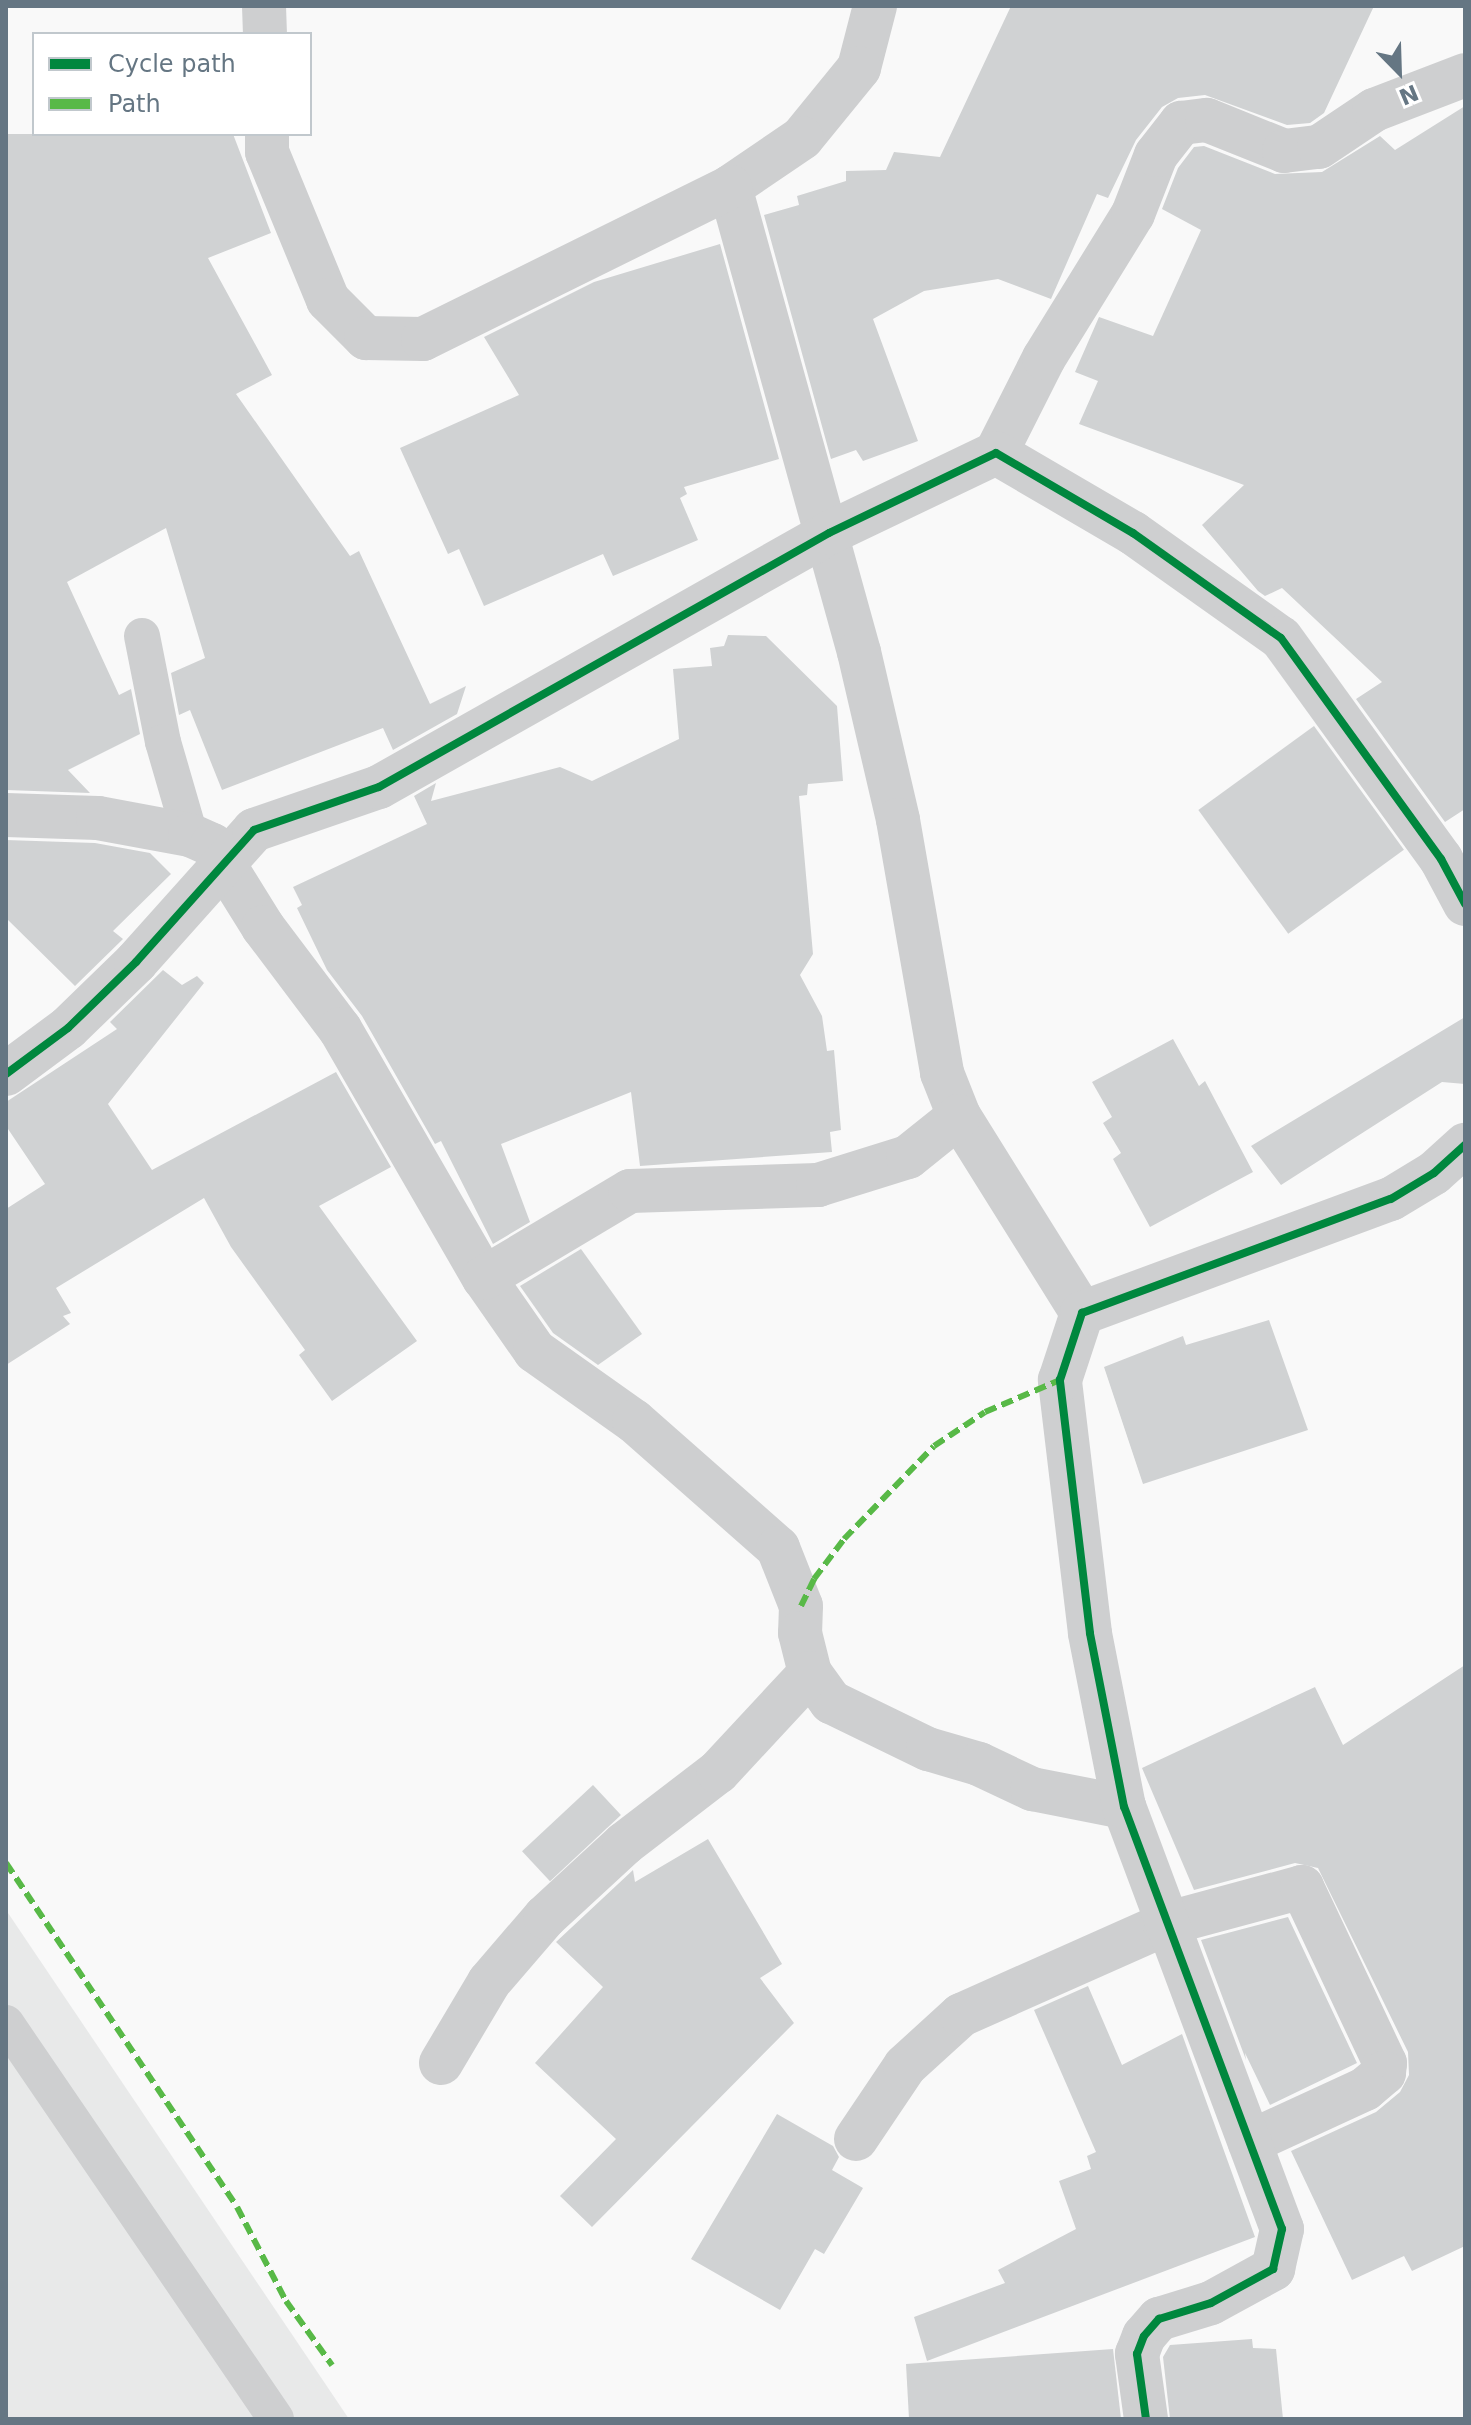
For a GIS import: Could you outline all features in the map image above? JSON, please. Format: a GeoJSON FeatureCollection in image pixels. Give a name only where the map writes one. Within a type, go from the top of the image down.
{"type":"FeatureCollection","features":[{"type":"Feature","properties":{"kind":"street"},"geometry":{"type":"LineString","coordinates":[[264,6],[265,32]]}},
{"type":"Feature","properties":{"kind":"street"},"geometry":{"type":"LineString","coordinates":[[267,136],[267,152],[328,300],[366,338],[423,339],[730,187],[802,138],[859,68],[875,6]]}},
{"type":"Feature","properties":{"kind":"street"},"geometry":{"type":"LineString","coordinates":[[6,815],[98,818],[207,846],[379,787],[829,533],[996,453],[1079,297],[1133,214],[1156,155],[1181,123],[1207,120],[1284,151],[1319,147],[1374,110],[1465,75]]}},
{"type":"Feature","properties":{"kind":"street"},"geometry":{"type":"LineString","coordinates":[[730,187],[829,533],[898,820],[942,1073],[959,1116],[1082,1313]]}},
{"type":"Feature","properties":{"kind":"street"},"geometry":{"type":"LineString","coordinates":[[996,453],[1133,533],[1281,638],[1441,859],[1465,904]]}},
{"type":"Feature","properties":{"kind":"street"},"geometry":{"type":"LineString","coordinates":[[6,1074],[68,1028],[136,962],[207,846]]}},
{"type":"Feature","properties":{"kind":"street"},"geometry":{"type":"LineString","coordinates":[[207,846],[340,1029],[484,1278],[535,1351],[634,1421],[778,1548],[801,1606],[800,1633],[810,1673],[831,1702],[928,1749],[979,1764],[1032,1789],[1124,1807]]}},
{"type":"Feature","properties":{"kind":"street"},"geometry":{"type":"LineString","coordinates":[[484,1278],[630,1191],[818,1185],[908,1157],[959,1116]]}},
{"type":"Feature","properties":{"kind":"street"},"geometry":{"type":"LineString","coordinates":[[1082,1313],[1391,1199],[1434,1173],[1465,1145]]}},
{"type":"Feature","properties":{"kind":"street"},"geometry":{"type":"LineString","coordinates":[[1082,1313],[1060,1380],[1064,1441],[1090,1633],[1124,1807],[1165,1924],[1282,2229],[1273,2269],[1211,2303],[1159,2319],[1144,2336],[1137,2354],[1146,2419]]}},
{"type":"Feature","properties":{"kind":"street"},"geometry":{"type":"LineString","coordinates":[[441,2063],[489,1982],[545,1917],[624,1844],[718,1772],[810,1673]]}},
{"type":"Feature","properties":{"kind":"street"},"geometry":{"type":"LineString","coordinates":[[856,2139],[905,2066],[961,2015],[1165,1924],[1302,1887],[1385,2063],[1381,2080],[1250,2142]]}},
{"type":"Feature","properties":{"kind":"lane"},"geometry":{"type":"LineString","coordinates":[[142,636],[163,742],[207,846]]}},
{"type":"Feature","properties":{"kind":"lane"},"geometry":{"type":"LineString","coordinates":[[6,2023],[276,2419]]}},
{"type":"Feature","properties":{"kind":"shaded area"},"geometry":{"type":"Polygon","coordinates":[[[6,1910],[349,2419],[6,2419],[6,1910]]]}},
{"type":"Feature","properties":{"kind":"building"},"geometry":{"type":"Polygon","coordinates":[[[1011,6],[1374,6],[1324,113],[1310,123],[1287,125],[1205,95],[1178,98],[1162,107],[1136,140],[1108,198],[1097,194],[1051,299],[998,279],[924,291],[873,319],[918,441],[863,461],[856,450],[831,459],[764,215],[799,205],[797,196],[846,181],[846,171],[886,170],[894,152],[940,157],[1011,6]]]}},
{"type":"Feature","properties":{"kind":"building"},"geometry":{"type":"Polygon","coordinates":[[[1465,106],[1465,809],[1445,822],[1356,699],[1382,682],[1282,588],[1265,596],[1258,591],[1202,525],[1244,485],[1079,424],[1098,381],[1075,372],[1099,317],[1153,336],[1201,230],[1162,209],[1178,168],[1194,147],[1204,146],[1275,174],[1322,172],[1380,136],[1395,150],[1465,106]]]}},
{"type":"Feature","properties":{"kind":"building"},"geometry":{"type":"Polygon","coordinates":[[[6,134],[234,136],[271,233],[208,258],[272,375],[236,394],[350,556],[359,551],[430,704],[466,686],[457,714],[393,750],[383,728],[222,790],[190,710],[179,715],[171,673],[205,658],[166,528],[67,582],[119,695],[131,689],[140,734],[68,770],[90,793],[6,790],[6,134]]]}},
{"type":"Feature","properties":{"kind":"building"},"geometry":{"type":"Polygon","coordinates":[[[720,244],[779,459],[684,487],[687,494],[680,498],[698,540],[613,576],[603,554],[484,606],[459,549],[448,554],[400,448],[519,395],[484,337],[594,282],[720,244]]]}},
{"type":"Feature","properties":{"kind":"building"},"geometry":{"type":"Polygon","coordinates":[[[728,635],[766,636],[837,706],[843,781],[808,784],[807,795],[799,796],[813,954],[800,975],[822,1016],[827,1051],[834,1050],[841,1130],[830,1132],[832,1152],[640,1166],[631,1092],[501,1144],[530,1222],[493,1244],[441,1141],[435,1144],[362,1016],[327,970],[297,908],[302,905],[293,887],[427,824],[414,796],[436,783],[431,801],[560,767],[592,781],[679,739],[673,669],[712,666],[710,648],[724,646],[728,635]]]}},
{"type":"Feature","properties":{"kind":"building"},"geometry":{"type":"Polygon","coordinates":[[[1314,726],[1404,850],[1288,934],[1198,810],[1314,726]]]}},
{"type":"Feature","properties":{"kind":"building"},"geometry":{"type":"Polygon","coordinates":[[[6,840],[95,843],[150,853],[171,874],[113,931],[123,939],[75,986],[6,918],[6,840]]]}},
{"type":"Feature","properties":{"kind":"building"},"geometry":{"type":"Polygon","coordinates":[[[163,970],[182,985],[197,976],[204,983],[108,1104],[152,1170],[336,1072],[391,1167],[319,1206],[417,1341],[332,1401],[299,1355],[305,1350],[231,1247],[204,1198],[56,1288],[71,1313],[63,1316],[70,1324],[6,1365],[6,1209],[45,1184],[6,1126],[6,1102],[117,1029],[110,1022],[163,970]]]}},
{"type":"Feature","properties":{"kind":"building"},"geometry":{"type":"Polygon","coordinates":[[[1465,1017],[1465,1084],[1442,1082],[1281,1185],[1251,1146],[1465,1017]]]}},
{"type":"Feature","properties":{"kind":"building"},"geometry":{"type":"Polygon","coordinates":[[[1173,1039],[1199,1086],[1205,1081],[1253,1172],[1150,1227],[1113,1159],[1121,1153],[1103,1123],[1112,1117],[1092,1082],[1173,1039]]]}},
{"type":"Feature","properties":{"kind":"building"},"geometry":{"type":"Polygon","coordinates":[[[581,1249],[642,1334],[598,1365],[553,1333],[520,1286],[581,1249]]]}},
{"type":"Feature","properties":{"kind":"building"},"geometry":{"type":"Polygon","coordinates":[[[1269,1320],[1308,1430],[1143,1484],[1104,1367],[1183,1336],[1186,1345],[1269,1320]]]}},
{"type":"Feature","properties":{"kind":"building"},"geometry":{"type":"Polygon","coordinates":[[[1465,1665],[1465,2246],[1412,2271],[1404,2256],[1352,2280],[1291,2151],[1376,2112],[1400,2092],[1409,2075],[1408,2052],[1318,1868],[1295,1863],[1194,1890],[1142,1768],[1315,1687],[1343,1745],[1465,1665]]]}},
{"type":"Feature","properties":{"kind":"building"},"geometry":{"type":"Polygon","coordinates":[[[593,1785],[621,1815],[550,1881],[522,1851],[593,1785]]]}},
{"type":"Feature","properties":{"kind":"building"},"geometry":{"type":"Polygon","coordinates":[[[708,1839],[782,1964],[760,1978],[794,2023],[592,2227],[560,2196],[616,2139],[535,2063],[603,1987],[556,1942],[633,1870],[635,1882],[708,1839]]]}},
{"type":"Feature","properties":{"kind":"building"},"geometry":{"type":"Polygon","coordinates":[[[1288,1917],[1357,2063],[1270,2105],[1245,2053],[1246,2060],[1201,1940],[1288,1917]]]}},
{"type":"Feature","properties":{"kind":"building"},"geometry":{"type":"Polygon","coordinates":[[[1088,1986],[1122,2065],[1182,2034],[1255,2237],[927,2361],[914,2317],[1005,2283],[998,2270],[1076,2229],[1059,2181],[1091,2169],[1087,2156],[1096,2152],[1034,2010],[1088,1986]]]}},
{"type":"Feature","properties":{"kind":"building"},"geometry":{"type":"Polygon","coordinates":[[[777,2114],[833,2146],[839,2157],[832,2170],[863,2188],[824,2254],[815,2249],[780,2310],[691,2259],[777,2114]]]}},
{"type":"Feature","properties":{"kind":"building"},"geometry":{"type":"Polygon","coordinates":[[[1252,2339],[1253,2348],[1276,2349],[1283,2419],[1170,2419],[1163,2357],[1170,2345],[1252,2339]]]}},
{"type":"Feature","properties":{"kind":"building"},"geometry":{"type":"Polygon","coordinates":[[[1113,2349],[1121,2419],[909,2419],[906,2364],[1113,2349]]]}},
{"type":"Feature","properties":{"kind":"marked path"},"geometry":{"type":"LineString","coordinates":[[801,1606],[814,1579],[844,1539],[934,1446],[985,1412],[1060,1380]]}},
{"type":"Feature","properties":{"kind":"marked path"},"geometry":{"type":"LineString","coordinates":[[6,1863],[237,2207],[286,2301],[332,2365]]}},
{"type":"Feature","properties":{"kind":"cycle path"},"geometry":{"type":"LineString","coordinates":[[6,1074],[68,1028],[136,962],[254,830],[379,787],[829,533],[996,453],[1133,533],[1281,638],[1441,859],[1465,904]]}},
{"type":"Feature","properties":{"kind":"cycle path"},"geometry":{"type":"LineString","coordinates":[[1146,2419],[1137,2354],[1144,2336],[1159,2319],[1211,2303],[1273,2269],[1282,2229],[1124,1807],[1090,1633],[1060,1380],[1082,1313],[1391,1199],[1434,1173],[1465,1145]]}}]}
